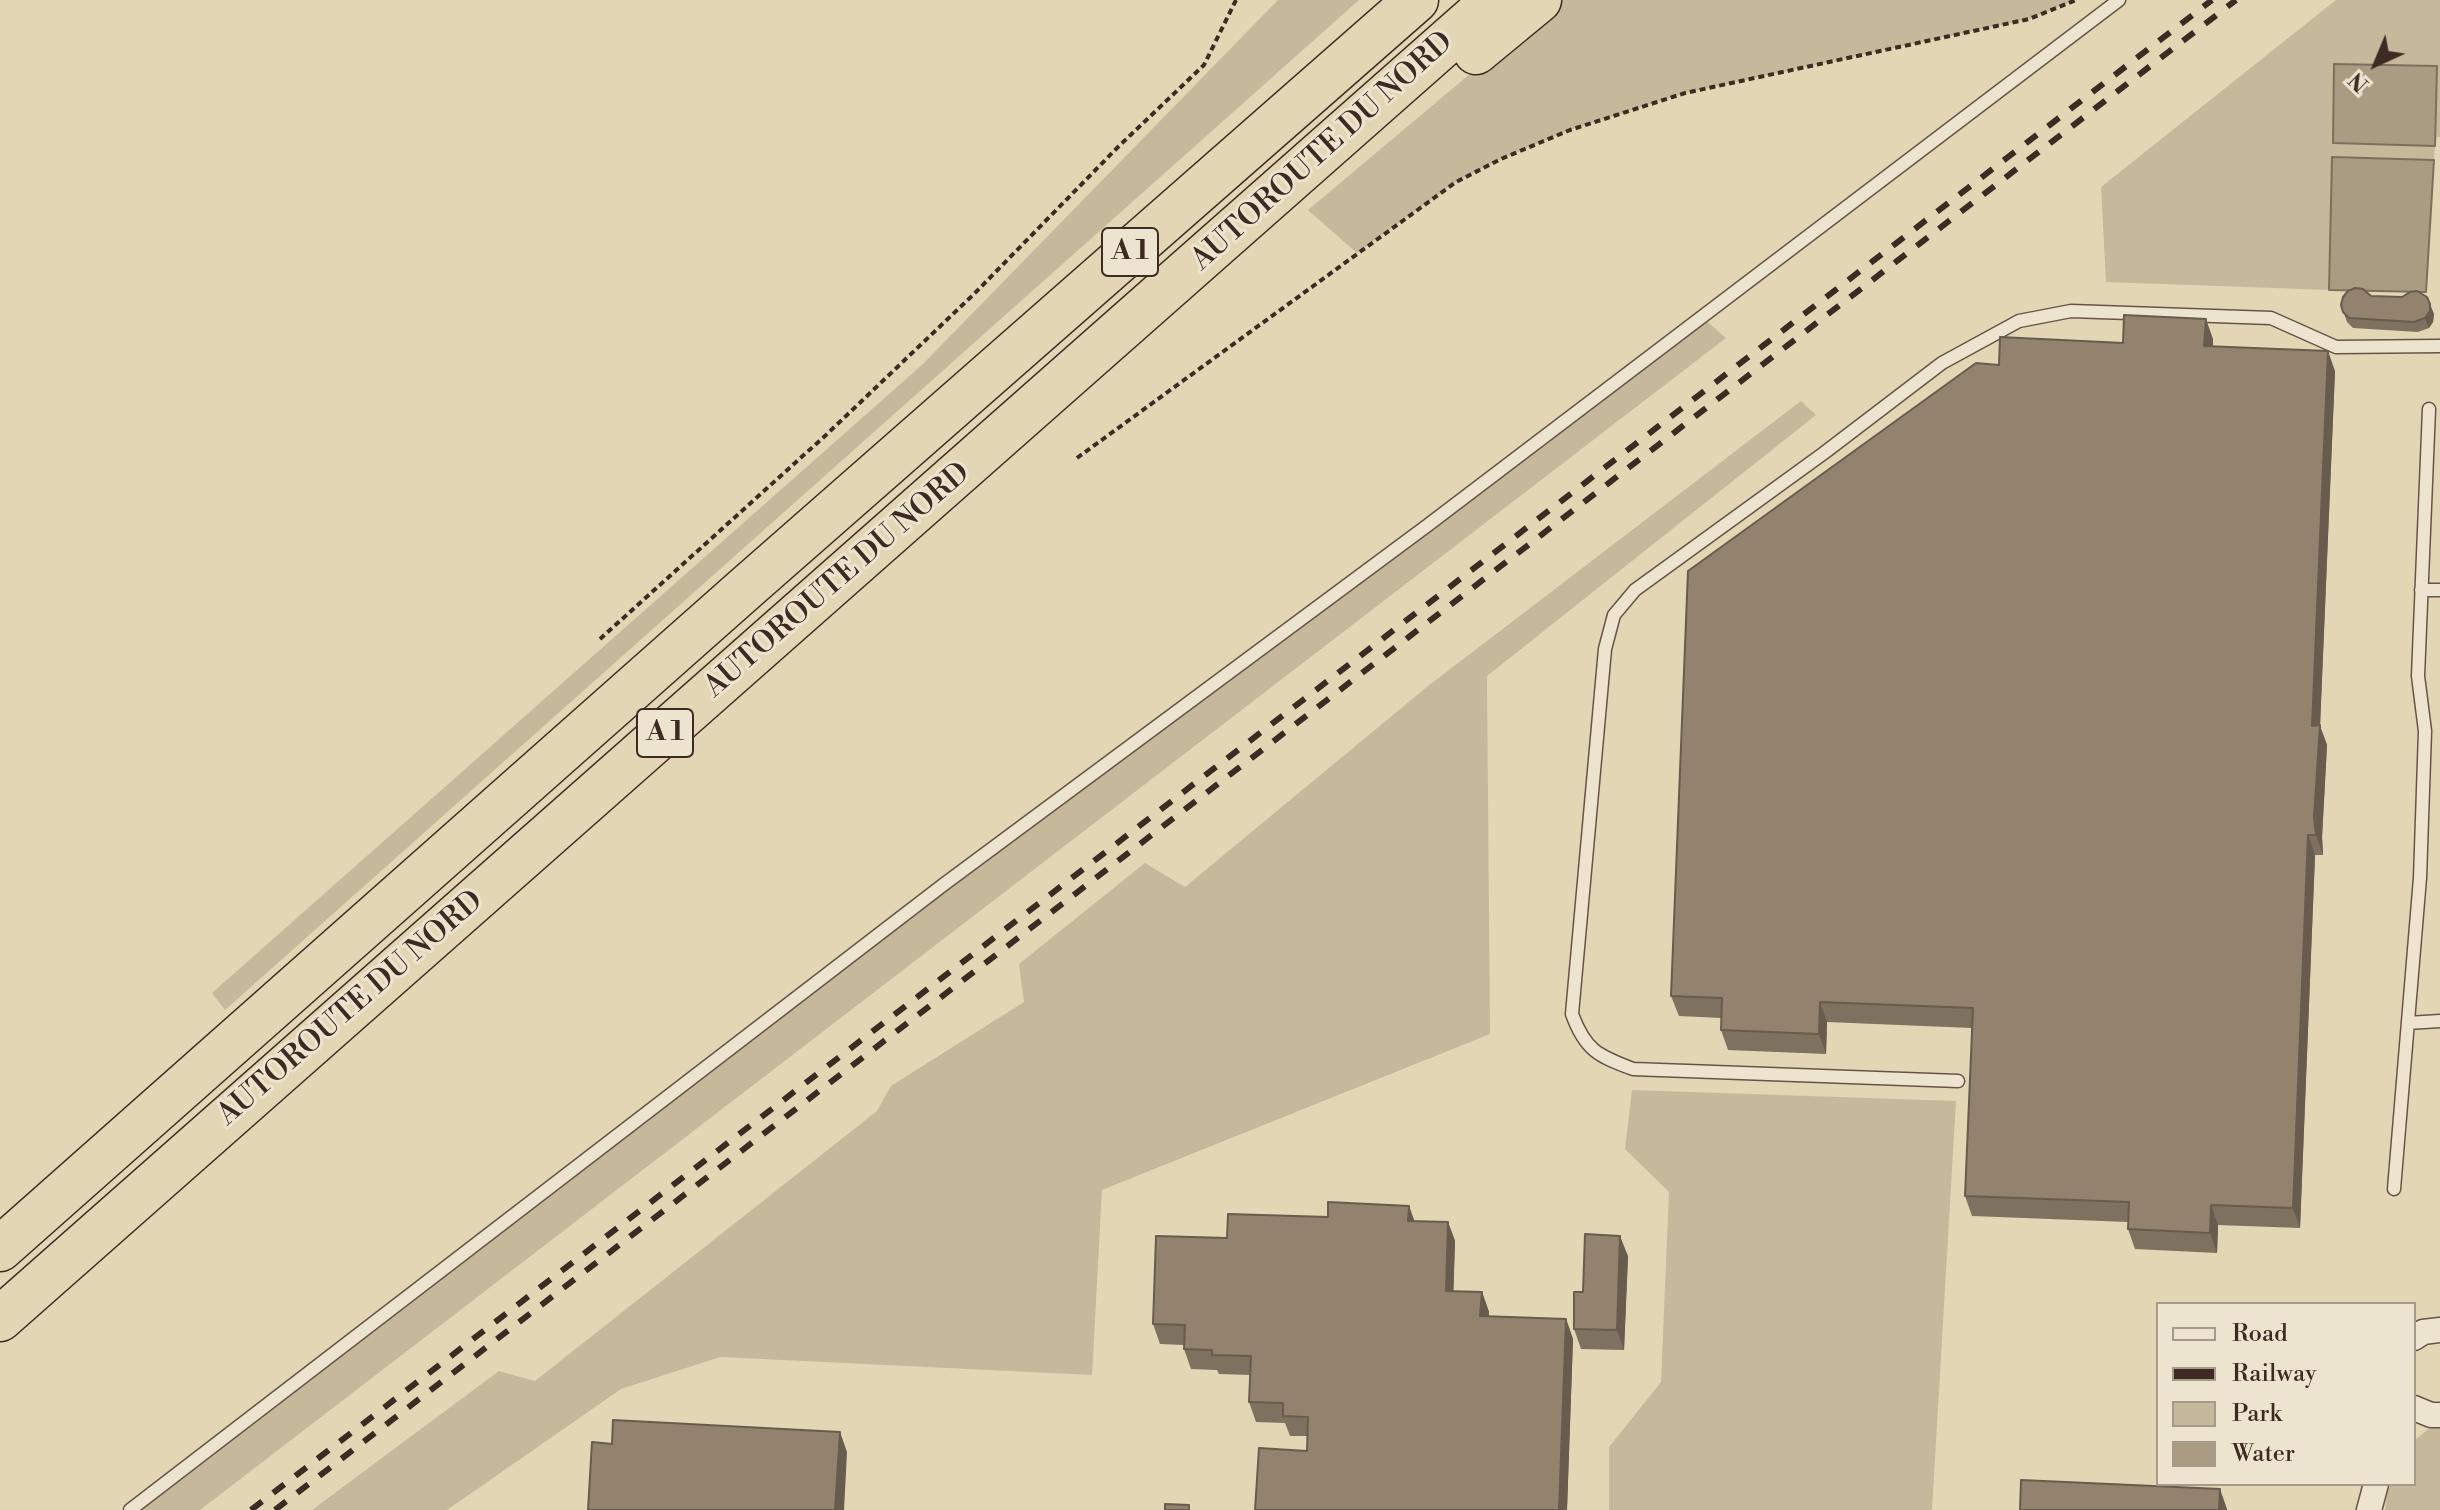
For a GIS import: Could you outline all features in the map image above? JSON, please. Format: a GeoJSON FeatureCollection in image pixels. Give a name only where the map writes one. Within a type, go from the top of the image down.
{"type":"FeatureCollection","features":[{"type":"Feature","properties":{"kind":"highway"},"geometry":{"type":"LineString","coordinates":[[1335,71],[1380,0]]}},
{"type":"Feature","properties":{"kind":"highway","name":"AUTOROUTE DU NORD"},"geometry":{"type":"LineString","coordinates":[[0,1249],[1416,0]]}},
{"type":"Feature","properties":{"kind":"highway","name":"AUTOROUTE DU NORD"},"geometry":{"type":"LineString","coordinates":[[0,1319],[1494,0]]}},
{"type":"Feature","properties":{"kind":"highway"},"geometry":{"type":"LineString","coordinates":[[1330,147],[1418,100],[1539,0]]}},
{"type":"Feature","properties":{"kind":"street"},"geometry":{"type":"LineString","coordinates":[[2416,1337],[2423,1332],[2440,1330]]}},
{"type":"Feature","properties":{"kind":"street"},"geometry":{"type":"LineString","coordinates":[[2369,1510],[2375,1486]]}},
{"type":"Feature","properties":{"kind":"lane"},"geometry":{"type":"LineString","coordinates":[[130,1510],[943,885],[1428,525],[2119,0]]}},
{"type":"Feature","properties":{"kind":"lane"},"geometry":{"type":"LineString","coordinates":[[1958,1081],[1633,1069],[1608,1060],[1580,1035],[1572,1014],[1605,649],[1614,615],[1635,590],[1942,363],[2019,321],[2071,311],[2271,318],[2336,347],[2440,346]]}},
{"type":"Feature","properties":{"kind":"lane"},"geometry":{"type":"LineString","coordinates":[[2394,1189],[2420,878],[2425,731],[2418,676],[2429,409]]}},
{"type":"Feature","properties":{"kind":"lane"},"geometry":{"type":"LineString","coordinates":[[2421,590],[2440,590]]}},
{"type":"Feature","properties":{"kind":"lane"},"geometry":{"type":"LineString","coordinates":[[2408,1023],[2440,1021]]}},
{"type":"Feature","properties":{"kind":"path"},"geometry":{"type":"LineString","coordinates":[[600,639],[849,413],[974,294],[1118,147],[1204,65],[1236,0]]}},
{"type":"Feature","properties":{"kind":"path"},"geometry":{"type":"LineString","coordinates":[[1077,458],[1456,182],[1501,159],[1570,130],[1685,93],[2029,19],[2076,0]]}},
{"type":"Feature","properties":{"kind":"green space"},"geometry":{"type":"Polygon","coordinates":[[[1278,0],[1359,0],[225,1010],[212,993],[923,364],[1278,0]]]}},
{"type":"Feature","properties":{"kind":"green space"},"geometry":{"type":"Polygon","coordinates":[[[1558,0],[2076,0],[2029,19],[1685,93],[1570,130],[1456,182],[1357,253],[1308,210],[1558,0]]]}},
{"type":"Feature","properties":{"kind":"green space"},"geometry":{"type":"Polygon","coordinates":[[[2336,0],[2440,0],[2440,137],[2435,137],[2437,66],[2333,143],[2435,146],[2434,160],[2332,158],[2329,290],[2106,282],[2101,187],[2336,0]]]}},
{"type":"Feature","properties":{"kind":"green space"},"geometry":{"type":"Polygon","coordinates":[[[1702,317],[1726,338],[200,1510],[133,1510],[943,885],[1702,317]]]}},
{"type":"Feature","properties":{"kind":"green space"},"geometry":{"type":"Polygon","coordinates":[[[1801,401],[1816,415],[1487,676],[1490,1034],[1102,1190],[1092,1375],[720,1357],[621,1389],[447,1510],[312,1510],[499,1371],[535,1381],[877,1111],[891,1086],[1024,1002],[1019,964],[1145,863],[1185,887],[1428,686],[1801,401]]]}},
{"type":"Feature","properties":{"kind":"green space"},"geometry":{"type":"Polygon","coordinates":[[[1632,1090],[1956,1101],[1932,1510],[1609,1510],[1609,1447],[1661,1382],[1669,1192],[1625,1149],[1632,1090]]]}},
{"type":"Feature","properties":{"kind":"green space"},"geometry":{"type":"Polygon","coordinates":[[[2440,1427],[2440,1510],[2385,1510],[2388,1486],[2416,1486],[2416,1439],[2428,1429],[2440,1427]]]}},
{"type":"Feature","properties":{"kind":"water"},"geometry":{"type":"Polygon","coordinates":[[[2334,64],[2437,66],[2435,146],[2333,143],[2334,64]]]}},
{"type":"Feature","properties":{"kind":"water"},"geometry":{"type":"Polygon","coordinates":[[[2332,157],[2434,160],[2426,292],[2329,290],[2332,157]]]}},
{"type":"Feature","properties":{"kind":"building"},"geometry":{"type":"Polygon","coordinates":[[[2355,288],[2363,289],[2371,296],[2402,297],[2417,291],[2427,297],[2430,311],[2425,318],[2414,322],[2349,318],[2341,305],[2343,297],[2355,288]]]}},
{"type":"Feature","properties":{"kind":"building"},"geometry":{"type":"Polygon","coordinates":[[[2124,315],[2206,319],[2204,346],[2328,351],[2312,726],[2320,725],[2314,817],[2316,835],[2308,835],[2293,1208],[2211,1205],[2210,1233],[2128,1229],[2129,1202],[1965,1196],[1973,1008],[1820,1002],[1819,1034],[1721,1030],[1722,998],[1671,996],[1688,571],[1976,363],[1999,365],[2000,337],[2123,343],[2124,315]]]}},
{"type":"Feature","properties":{"kind":"building"},"geometry":{"type":"Polygon","coordinates":[[[1328,1202],[1409,1206],[1408,1221],[1448,1222],[1446,1291],[1482,1292],[1480,1316],[1566,1319],[1559,1510],[1255,1510],[1259,1448],[1307,1451],[1308,1417],[1283,1416],[1283,1403],[1249,1402],[1251,1356],[1212,1355],[1212,1350],[1184,1349],[1185,1325],[1153,1324],[1156,1236],[1227,1238],[1228,1214],[1328,1217],[1328,1202]]]}},
{"type":"Feature","properties":{"kind":"building"},"geometry":{"type":"Polygon","coordinates":[[[1585,1234],[1620,1236],[1617,1330],[1574,1329],[1574,1292],[1583,1292],[1585,1234]]]}},
{"type":"Feature","properties":{"kind":"building"},"geometry":{"type":"Polygon","coordinates":[[[613,1420],[840,1432],[835,1510],[588,1510],[592,1442],[612,1444],[613,1420]]]}},
{"type":"Feature","properties":{"kind":"building"},"geometry":{"type":"Polygon","coordinates":[[[2021,1480],[2220,1489],[2219,1510],[2020,1510],[2021,1480]]]}},
{"type":"Feature","properties":{"kind":"building"},"geometry":{"type":"Polygon","coordinates":[[[1165,1504],[1189,1505],[1189,1510],[1165,1510],[1165,1504]]]}},
{"type":"Feature","properties":{"kind":"railway"},"geometry":{"type":"LineString","coordinates":[[251,1510],[2212,0]]}},
{"type":"Feature","properties":{"kind":"railway"},"geometry":{"type":"LineString","coordinates":[[275,1510],[2236,0]]}}]}
